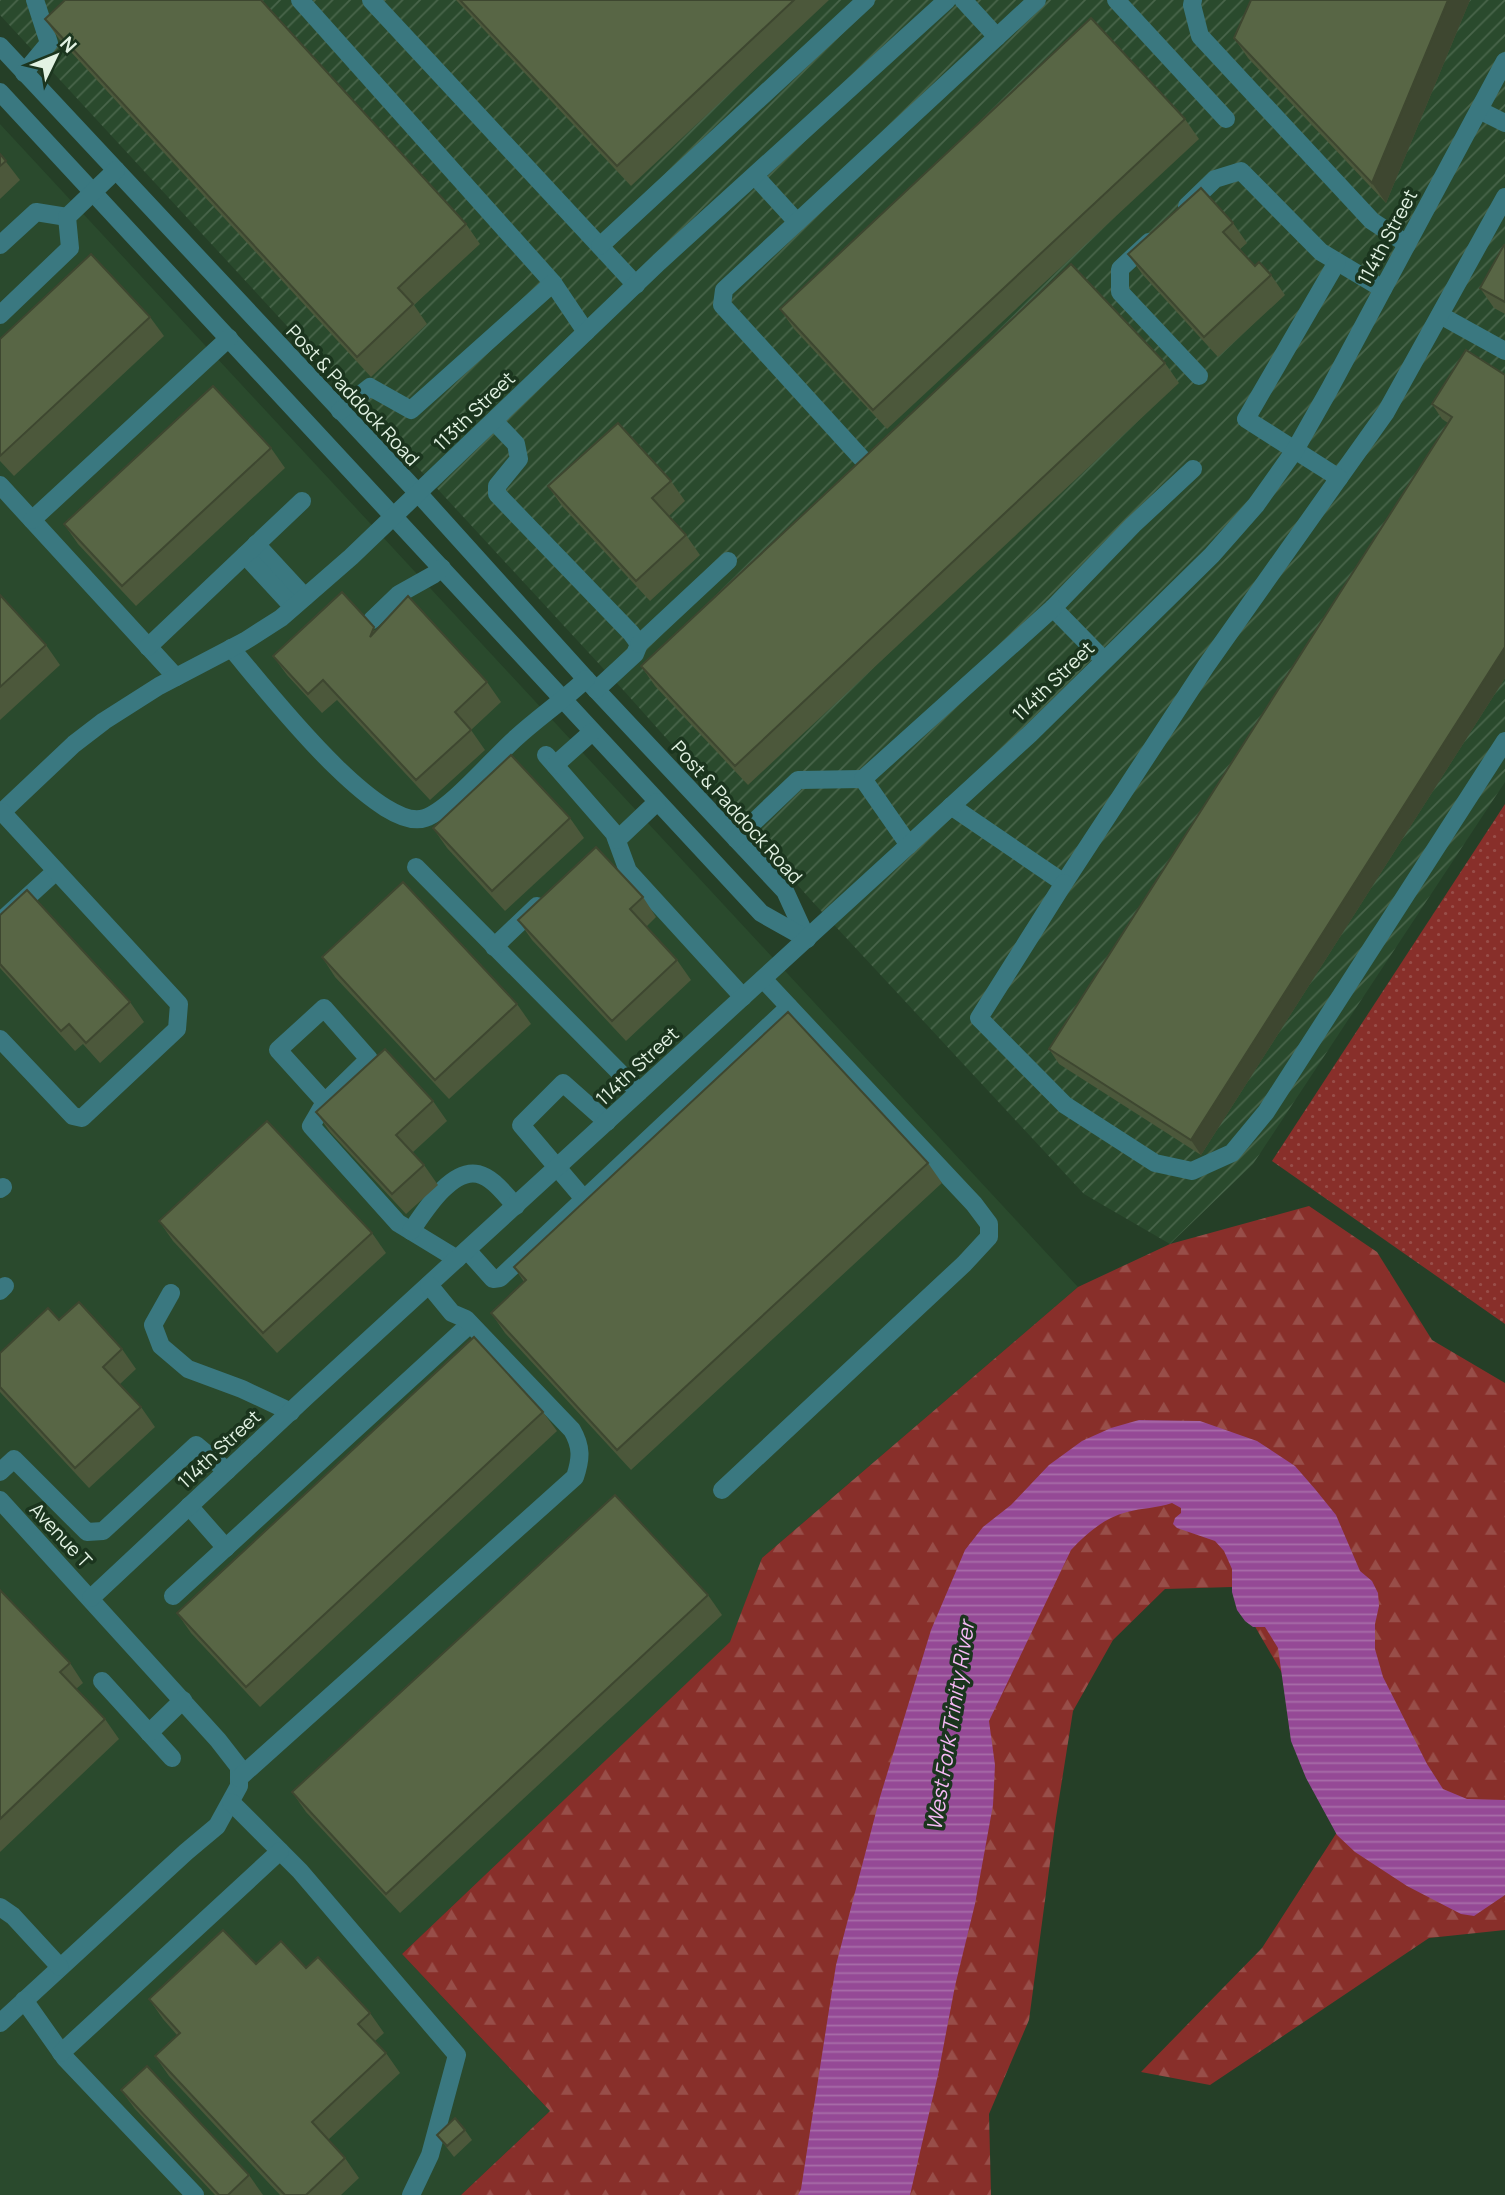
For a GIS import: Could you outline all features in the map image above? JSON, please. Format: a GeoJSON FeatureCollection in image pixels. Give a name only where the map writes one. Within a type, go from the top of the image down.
{"type":"FeatureCollection","features":[{"type":"Feature","properties":{"kind":"street"},"geometry":{"type":"LineString","coordinates":[[24,73],[50,43],[35,0]]}},
{"type":"Feature","properties":{"kind":"street"},"geometry":{"type":"LineString","coordinates":[[300,0],[553,283],[586,332]]}},
{"type":"Feature","properties":{"kind":"street"},"geometry":{"type":"LineString","coordinates":[[371,0],[636,285]]}},
{"type":"Feature","properties":{"kind":"street"},"geometry":{"type":"LineString","coordinates":[[600,246],[866,0]]}},
{"type":"Feature","properties":{"kind":"street","name":"113th Street"},"geometry":{"type":"LineString","coordinates":[[1,813],[74,744],[104,721],[281,618],[395,516],[636,285],[947,0]]}},
{"type":"Feature","properties":{"kind":"street"},"geometry":{"type":"LineString","coordinates":[[963,0],[997,37]]}},
{"type":"Feature","properties":{"kind":"street"},"geometry":{"type":"LineString","coordinates":[[865,462],[722,305],[724,290],[1037,0]]}},
{"type":"Feature","properties":{"kind":"street"},"geometry":{"type":"LineString","coordinates":[[1116,0],[1226,119]]}},
{"type":"Feature","properties":{"kind":"street"},"geometry":{"type":"LineString","coordinates":[[1193,0],[1200,36],[1372,221],[1408,244]]}},
{"type":"Feature","properties":{"kind":"street","name":"Post & Paddock Road"},"geometry":{"type":"LineString","coordinates":[[0,46],[785,891],[807,939]]}},
{"type":"Feature","properties":{"kind":"street","name":"114th Street"},"geometry":{"type":"LineString","coordinates":[[91,1598],[1030,734],[1212,555],[1256,505],[1295,450],[1505,61]]}},
{"type":"Feature","properties":{"kind":"street"},"geometry":{"type":"LineString","coordinates":[[0,92],[761,913],[807,939]]}},
{"type":"Feature","properties":{"kind":"street"},"geometry":{"type":"LineString","coordinates":[[1479,110],[1505,123]]}},
{"type":"Feature","properties":{"kind":"street"},"geometry":{"type":"LineString","coordinates":[[0,315],[70,248],[67,217],[116,170]]}},
{"type":"Feature","properties":{"kind":"street"},"geometry":{"type":"LineString","coordinates":[[1177,215],[1215,179],[1241,172],[1321,252],[1383,289]]}},
{"type":"Feature","properties":{"kind":"street"},"geometry":{"type":"LineString","coordinates":[[755,176],[797,222]]}},
{"type":"Feature","properties":{"kind":"street"},"geometry":{"type":"LineString","coordinates":[[1505,197],[1386,412],[1206,666],[1063,883],[979,1018],[1065,1105],[1155,1163],[1192,1171],[1232,1153],[1266,1112],[1505,741]]}},
{"type":"Feature","properties":{"kind":"street"},"geometry":{"type":"LineString","coordinates":[[0,245],[36,212],[67,217]]}},
{"type":"Feature","properties":{"kind":"street"},"geometry":{"type":"LineString","coordinates":[[1158,233],[1120,269],[1120,292],[1199,376]]}},
{"type":"Feature","properties":{"kind":"street"},"geometry":{"type":"LineString","coordinates":[[1338,262],[1246,419],[1339,478]]}},
{"type":"Feature","properties":{"kind":"street"},"geometry":{"type":"LineString","coordinates":[[340,411],[370,387],[411,410],[553,283]]}},
{"type":"Feature","properties":{"kind":"street"},"geometry":{"type":"LineString","coordinates":[[1440,315],[1505,351]]}},
{"type":"Feature","properties":{"kind":"street"},"geometry":{"type":"LineString","coordinates":[[32,520],[229,338]]}},
{"type":"Feature","properties":{"kind":"street"},"geometry":{"type":"LineString","coordinates":[[494,421],[516,444],[519,459],[497,486],[497,494],[639,644]]}},
{"type":"Feature","properties":{"kind":"street"},"geometry":{"type":"LineString","coordinates":[[736,839],[797,780],[863,779],[1053,608],[1133,525],[1193,469]]}},
{"type":"Feature","properties":{"kind":"street"},"geometry":{"type":"LineString","coordinates":[[0,485],[176,677]]}},
{"type":"Feature","properties":{"kind":"street"},"geometry":{"type":"LineString","coordinates":[[148,647],[302,501]]}},
{"type":"Feature","properties":{"kind":"street"},"geometry":{"type":"LineString","coordinates":[[251,550],[299,602]]}},
{"type":"Feature","properties":{"kind":"street"},"geometry":{"type":"LineString","coordinates":[[231,648],[303,733],[371,800],[404,819],[424,819],[441,810],[515,738],[563,701],[635,654],[639,644],[728,561]]}},
{"type":"Feature","properties":{"kind":"street"},"geometry":{"type":"LineString","coordinates":[[372,620],[398,594],[442,568]]}},
{"type":"Feature","properties":{"kind":"street"},"geometry":{"type":"LineString","coordinates":[[1053,608],[1104,660]]}},
{"type":"Feature","properties":{"kind":"street"},"geometry":{"type":"LineString","coordinates":[[592,732],[551,760],[614,832],[628,872],[744,997]]}},
{"type":"Feature","properties":{"kind":"street"},"geometry":{"type":"LineString","coordinates":[[863,779],[909,845]]}},
{"type":"Feature","properties":{"kind":"street"},"geometry":{"type":"LineString","coordinates":[[617,840],[657,802]]}},
{"type":"Feature","properties":{"kind":"street"},"geometry":{"type":"LineString","coordinates":[[951,806],[1063,883]]}},
{"type":"Feature","properties":{"kind":"street"},"geometry":{"type":"LineString","coordinates":[[1,813],[179,1004],[177,1029],[82,1118],[73,1116],[2,1044]]}},
{"type":"Feature","properties":{"kind":"street"},"geometry":{"type":"LineString","coordinates":[[416,867],[639,1092]]}},
{"type":"Feature","properties":{"kind":"street"},"geometry":{"type":"LineString","coordinates":[[0,922],[56,871]]}},
{"type":"Feature","properties":{"kind":"street"},"geometry":{"type":"LineString","coordinates":[[494,947],[549,894]]}},
{"type":"Feature","properties":{"kind":"street"},"geometry":{"type":"LineString","coordinates":[[722,1490],[964,1264],[989,1237],[989,1224],[974,1204],[763,979]]}},
{"type":"Feature","properties":{"kind":"street"},"geometry":{"type":"LineString","coordinates":[[325,1102],[278,1050],[324,1008],[369,1059],[325,1102],[311,1126],[398,1223],[462,1255],[496,1280],[789,1007]]}},
{"type":"Feature","properties":{"kind":"street"},"geometry":{"type":"LineString","coordinates":[[584,1199],[521,1125],[563,1083],[607,1122]]}},
{"type":"Feature","properties":{"kind":"street"},"geometry":{"type":"LineString","coordinates":[[411,1231],[440,1192],[454,1180],[467,1174],[479,1174],[491,1181],[516,1206]]}},
{"type":"Feature","properties":{"kind":"street"},"geometry":{"type":"LineString","coordinates":[[239,1778],[575,1477],[580,1460],[579,1443],[572,1430],[466,1320],[452,1313],[429,1285]]}},
{"type":"Feature","properties":{"kind":"street"},"geometry":{"type":"LineString","coordinates":[[171,1293],[153,1325],[161,1346],[188,1369],[242,1389],[291,1412]]}},
{"type":"Feature","properties":{"kind":"street"},"geometry":{"type":"LineString","coordinates":[[173,1596],[470,1324]]}},
{"type":"Feature","properties":{"kind":"street"},"geometry":{"type":"LineString","coordinates":[[0,1472],[14,1459],[87,1532],[103,1531],[196,1445],[228,1471]]}},
{"type":"Feature","properties":{"kind":"street","name":"Avenue T"},"geometry":{"type":"LineString","coordinates":[[0,1500],[91,1598]]}},
{"type":"Feature","properties":{"kind":"street"},"geometry":{"type":"LineString","coordinates":[[189,1506],[226,1548]]}},
{"type":"Feature","properties":{"kind":"street"},"geometry":{"type":"LineString","coordinates":[[0,2023],[217,1826],[239,1786],[239,1767],[218,1740],[91,1598]]}},
{"type":"Feature","properties":{"kind":"street"},"geometry":{"type":"LineString","coordinates":[[102,1681],[172,1758]]}},
{"type":"Feature","properties":{"kind":"street"},"geometry":{"type":"LineString","coordinates":[[149,1733],[183,1700]]}},
{"type":"Feature","properties":{"kind":"street"},"geometry":{"type":"LineString","coordinates":[[231,1802],[300,1871],[457,2055],[430,2155],[411,2195]]}},
{"type":"Feature","properties":{"kind":"street"},"geometry":{"type":"LineString","coordinates":[[61,2053],[280,1851]]}},
{"type":"Feature","properties":{"kind":"street"},"geometry":{"type":"LineString","coordinates":[[0,1907],[13,1916],[61,1967]]}},
{"type":"Feature","properties":{"kind":"street"},"geometry":{"type":"LineString","coordinates":[[24,2000],[61,2053],[195,2195]]}},
{"type":"Feature","properties":{"kind":"shaded area"},"geometry":{"type":"Polygon","coordinates":[[[0,0],[1505,0],[1505,782],[1253,1164],[1170,1244],[1084,1194],[0,15],[0,0]]]}},
{"type":"Feature","properties":{"kind":"shaded area"},"geometry":{"type":"Polygon","coordinates":[[[0,124],[1078,1287],[762,1558],[731,1642],[402,1954],[550,2111],[461,2195],[0,2195],[0,124]]]}},
{"type":"Feature","properties":{"kind":"green space"},"geometry":{"type":"Polygon","coordinates":[[[1505,804],[1505,1324],[1272,1161],[1505,804]]]}},
{"type":"Feature","properties":{"kind":"green space"},"geometry":{"type":"Polygon","coordinates":[[[1309,1206],[1377,1252],[1432,1340],[1505,1383],[1505,1930],[1429,1938],[1210,2085],[1141,2072],[1262,1948],[1341,1826],[1296,1697],[1232,1587],[1165,1589],[1113,1640],[1073,1711],[1029,2020],[989,2114],[991,2195],[461,2195],[550,2111],[402,1954],[730,1642],[762,1558],[1078,1287],[1170,1244],[1309,1206]]]}},
{"type":"Feature","properties":{"kind":"water","name":"West Fork Trinity River"},"geometry":{"type":"Polygon","coordinates":[[[1139,1420],[1200,1421],[1257,1441],[1295,1466],[1336,1515],[1360,1571],[1372,1581],[1378,1593],[1375,1649],[1383,1677],[1427,1764],[1443,1789],[1467,1799],[1505,1800],[1505,1895],[1474,1916],[1461,1914],[1407,1886],[1355,1852],[1337,1835],[1306,1778],[1291,1741],[1278,1648],[1265,1627],[1253,1627],[1237,1610],[1232,1592],[1232,1569],[1224,1551],[1215,1541],[1177,1528],[1173,1524],[1181,1513],[1181,1508],[1172,1503],[1111,1518],[1096,1527],[1071,1550],[989,1721],[995,1765],[993,1805],[975,1904],[910,2195],[798,2195],[836,1965],[880,1797],[931,1630],[965,1550],[983,1527],[1011,1505],[1049,1465],[1082,1441],[1111,1428],[1139,1420]]]}},
{"type":"Feature","properties":{"kind":"building"},"geometry":{"type":"Polygon","coordinates":[[[65,0],[261,0],[466,224],[398,288],[413,304],[357,357],[45,19],[65,0]]]}},
{"type":"Feature","properties":{"kind":"building"},"geometry":{"type":"Polygon","coordinates":[[[460,0],[794,0],[617,166],[460,0]]]}},
{"type":"Feature","properties":{"kind":"building"},"geometry":{"type":"Polygon","coordinates":[[[1251,0],[1448,0],[1372,183],[1234,38],[1251,0]]]}},
{"type":"Feature","properties":{"kind":"building"},"geometry":{"type":"Polygon","coordinates":[[[1091,18],[1185,119],[873,410],[780,309],[1091,18]]]}},
{"type":"Feature","properties":{"kind":"building"},"geometry":{"type":"Polygon","coordinates":[[[0,154],[6,161],[0,166],[0,154]]]}},
{"type":"Feature","properties":{"kind":"building"},"geometry":{"type":"Polygon","coordinates":[[[1201,188],[1233,223],[1223,232],[1255,266],[1259,262],[1271,275],[1204,337],[1128,254],[1201,188]]]}},
{"type":"Feature","properties":{"kind":"building"},"geometry":{"type":"Polygon","coordinates":[[[1505,245],[1505,302],[1480,288],[1505,245]]]}},
{"type":"Feature","properties":{"kind":"building"},"geometry":{"type":"Polygon","coordinates":[[[91,254],[150,317],[0,456],[0,339],[91,254]]]}},
{"type":"Feature","properties":{"kind":"building"},"geometry":{"type":"Polygon","coordinates":[[[1071,264],[1165,363],[735,766],[641,666],[1071,264]]]}},
{"type":"Feature","properties":{"kind":"building"},"geometry":{"type":"Polygon","coordinates":[[[1466,350],[1505,375],[1505,647],[1191,1140],[1049,1049],[1452,417],[1432,404],[1466,350]]]}},
{"type":"Feature","properties":{"kind":"building"},"geometry":{"type":"Polygon","coordinates":[[[213,386],[271,448],[122,586],[64,524],[213,386]]]}},
{"type":"Feature","properties":{"kind":"building"},"geometry":{"type":"Polygon","coordinates":[[[618,423],[671,481],[652,498],[686,535],[636,581],[548,486],[618,423]]]}},
{"type":"Feature","properties":{"kind":"building"},"geometry":{"type":"Polygon","coordinates":[[[342,592],[374,627],[370,637],[408,596],[487,682],[455,712],[471,730],[416,780],[323,680],[308,694],[273,656],[342,592]]]}},
{"type":"Feature","properties":{"kind":"building"},"geometry":{"type":"Polygon","coordinates":[[[0,595],[46,645],[0,687],[0,595]]]}},
{"type":"Feature","properties":{"kind":"building"},"geometry":{"type":"Polygon","coordinates":[[[511,755],[570,818],[492,891],[433,828],[511,755]]]}},
{"type":"Feature","properties":{"kind":"building"},"geometry":{"type":"Polygon","coordinates":[[[596,847],[643,897],[630,909],[677,960],[612,1021],[518,920],[596,847]]]}},
{"type":"Feature","properties":{"kind":"building"},"geometry":{"type":"Polygon","coordinates":[[[403,882],[517,1004],[435,1080],[322,957],[403,882]]]}},
{"type":"Feature","properties":{"kind":"building"},"geometry":{"type":"Polygon","coordinates":[[[27,890],[130,1002],[86,1043],[69,1024],[61,1031],[0,964],[0,915],[27,890]]]}},
{"type":"Feature","properties":{"kind":"building"},"geometry":{"type":"Polygon","coordinates":[[[788,1012],[928,1163],[617,1450],[491,1313],[526,1280],[514,1267],[788,1012]]]}},
{"type":"Feature","properties":{"kind":"building"},"geometry":{"type":"Polygon","coordinates":[[[385,1049],[433,1101],[396,1135],[424,1165],[392,1194],[316,1112],[385,1049]]]}},
{"type":"Feature","properties":{"kind":"building"},"geometry":{"type":"Polygon","coordinates":[[[267,1121],[372,1233],[263,1333],[159,1221],[267,1121]]]}},
{"type":"Feature","properties":{"kind":"building"},"geometry":{"type":"Polygon","coordinates":[[[79,1302],[122,1349],[103,1367],[141,1407],[75,1468],[0,1387],[0,1353],[48,1308],[59,1320],[79,1302]]]}},
{"type":"Feature","properties":{"kind":"building"},"geometry":{"type":"Polygon","coordinates":[[[474,1337],[543,1412],[246,1687],[177,1613],[474,1337]]]}},
{"type":"Feature","properties":{"kind":"building"},"geometry":{"type":"Polygon","coordinates":[[[615,1495],[708,1595],[386,1894],[292,1792],[615,1495]]]}},
{"type":"Feature","properties":{"kind":"building"},"geometry":{"type":"Polygon","coordinates":[[[0,1590],[70,1663],[60,1672],[105,1719],[0,1819],[0,1590]]]}},
{"type":"Feature","properties":{"kind":"building"},"geometry":{"type":"Polygon","coordinates":[[[223,1930],[256,1964],[281,1941],[306,1968],[318,1957],[370,2013],[358,2024],[386,2053],[312,2122],[345,2158],[306,2195],[285,2195],[155,2056],[180,2033],[149,1999],[223,1930]]]}},
{"type":"Feature","properties":{"kind":"building"},"geometry":{"type":"Polygon","coordinates":[[[147,2066],[249,2175],[228,2195],[219,2195],[121,2090],[147,2066]]]}},
{"type":"Feature","properties":{"kind":"building"},"geometry":{"type":"Polygon","coordinates":[[[455,2118],[465,2130],[447,2146],[437,2135],[455,2118]]]}}]}
